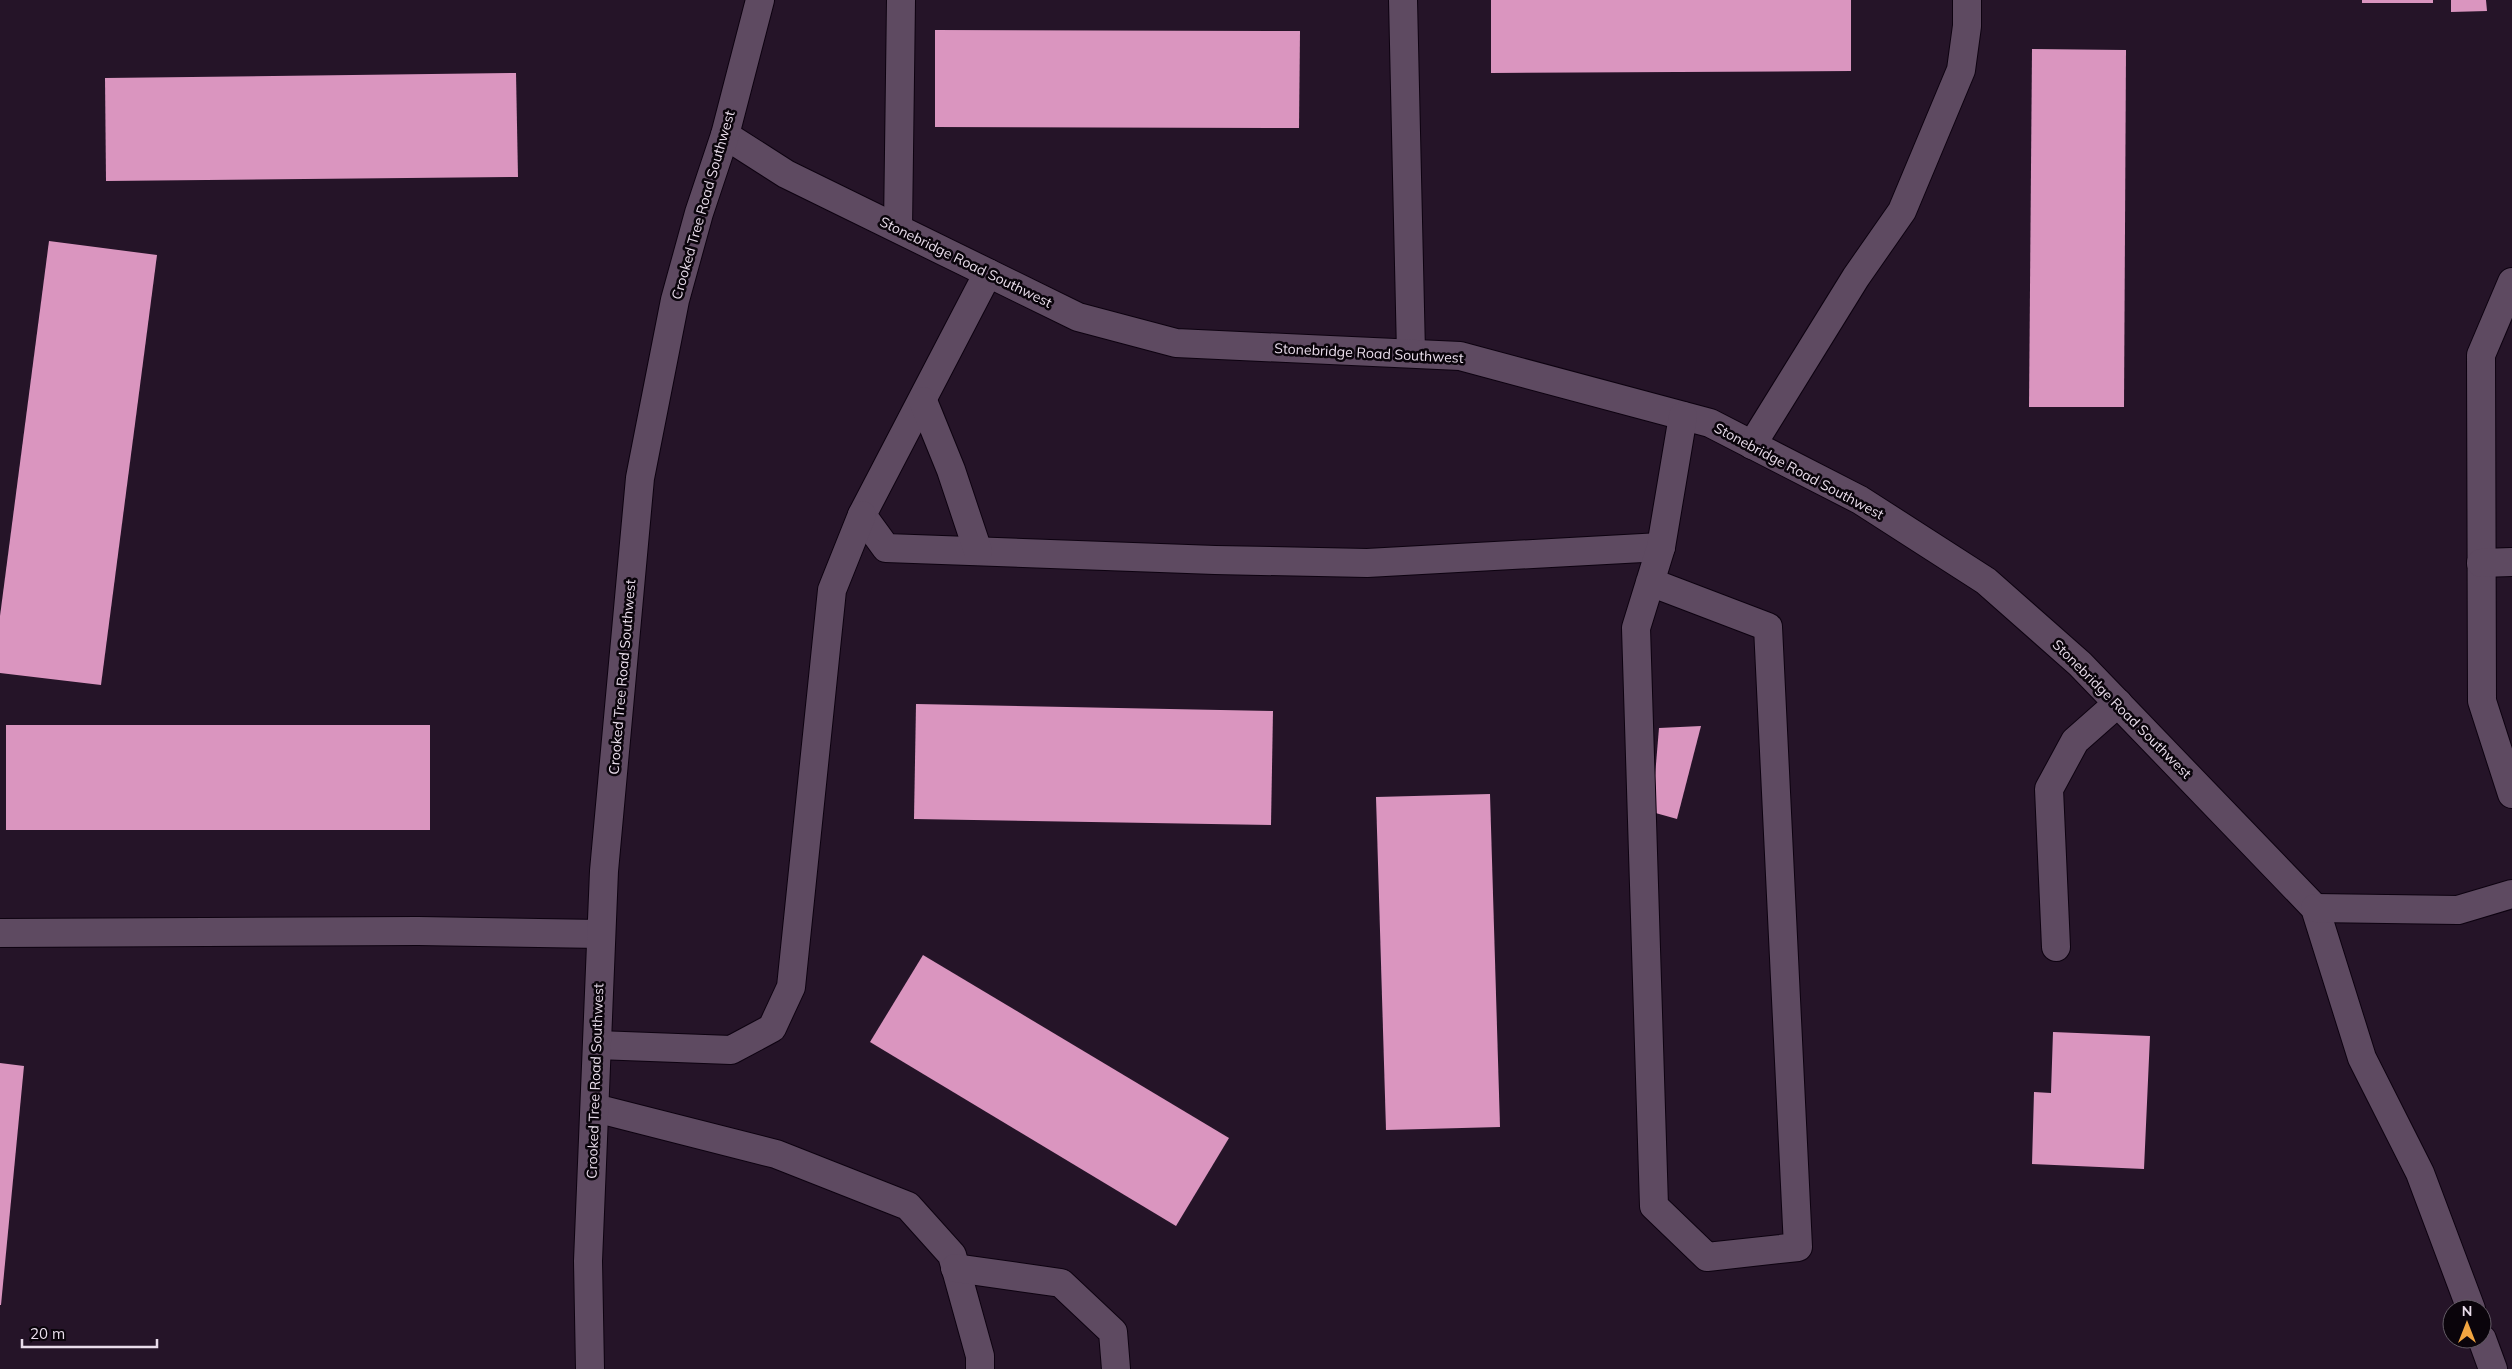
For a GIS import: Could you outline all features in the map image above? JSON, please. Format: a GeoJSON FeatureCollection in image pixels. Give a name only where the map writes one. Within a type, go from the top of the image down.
{"type":"FeatureCollection","features":[{"type":"Feature","properties":{"kind":"street","name":"Crooked Tree Road Southwest"},"geometry":{"type":"LineString","coordinates":[[590,1369],[588,1261],[604,871],[640,478],[675,300],[699,213],[725,135],[760,0]]}},
{"type":"Feature","properties":{"kind":"street"},"geometry":{"type":"LineString","coordinates":[[898,228],[901,0]]}},
{"type":"Feature","properties":{"kind":"street"},"geometry":{"type":"LineString","coordinates":[[1404,0],[1411,354]]}},
{"type":"Feature","properties":{"kind":"street"},"geometry":{"type":"LineString","coordinates":[[1752,444],[1856,277],[1902,211],[1961,70],[1968,26],[1968,0]]}},
{"type":"Feature","properties":{"kind":"street","name":"Stonebridge Road Southwest"},"geometry":{"type":"LineString","coordinates":[[725,135],[786,174],[1078,317],[1176,343],[1460,356],[1710,424],[1860,500],[1986,581],[2080,664],[2315,908],[2362,1058],[2420,1172],[2467,1299]]}},
{"type":"Feature","properties":{"kind":"street"},"geometry":{"type":"LineString","coordinates":[[597,1045],[731,1050],[772,1028],[790,987],[832,590],[862,514],[923,401],[988,273]]}},
{"type":"Feature","properties":{"kind":"street"},"geometry":{"type":"LineString","coordinates":[[2512,282],[2481,355],[2482,701],[2512,794]]}},
{"type":"Feature","properties":{"kind":"street"},"geometry":{"type":"LineString","coordinates":[[923,401],[951,470],[978,552]]}},
{"type":"Feature","properties":{"kind":"street"},"geometry":{"type":"LineString","coordinates":[[1650,582],[1768,628],[1798,1247],[1707,1257],[1654,1206],[1636,628],[1650,582],[1661,547],[1684,416]]}},
{"type":"Feature","properties":{"kind":"street"},"geometry":{"type":"LineString","coordinates":[[862,514],[886,548],[978,552],[1367,564],[1661,547]]}},
{"type":"Feature","properties":{"kind":"street"},"geometry":{"type":"LineString","coordinates":[[2481,564],[2512,562]]}},
{"type":"Feature","properties":{"kind":"street"},"geometry":{"type":"LineString","coordinates":[[2056,947],[2049,789],[2075,741],[2118,703]]}},
{"type":"Feature","properties":{"kind":"street"},"geometry":{"type":"LineString","coordinates":[[2315,908],[2458,910],[2512,894]]}},
{"type":"Feature","properties":{"kind":"street"},"geometry":{"type":"LineString","coordinates":[[0,933],[418,931],[601,934]]}},
{"type":"Feature","properties":{"kind":"street"},"geometry":{"type":"LineString","coordinates":[[594,1108],[776,1154],[908,1206],[952,1255],[980,1356],[980,1369]]}},
{"type":"Feature","properties":{"kind":"street"},"geometry":{"type":"LineString","coordinates":[[956,1268],[1061,1283],[1113,1332],[1116,1369]]}},
{"type":"Feature","properties":{"kind":"street"},"geometry":{"type":"LineString","coordinates":[[2486,1349],[2493,1369]]}},
{"type":"Feature","properties":{"kind":"building"},"geometry":{"type":"Polygon","coordinates":[[[1491,0],[1851,0],[1851,71],[1491,73],[1491,0]]]}},
{"type":"Feature","properties":{"kind":"building"},"geometry":{"type":"Polygon","coordinates":[[[2362,0],[2433,0],[2433,3],[2362,3],[2362,0]]]}},
{"type":"Feature","properties":{"kind":"building"},"geometry":{"type":"Polygon","coordinates":[[[2451,0],[2486,0],[2487,11],[2451,12],[2451,0]]]}},
{"type":"Feature","properties":{"kind":"building"},"geometry":{"type":"Polygon","coordinates":[[[935,30],[1300,31],[1299,128],[935,127],[935,30]]]}},
{"type":"Feature","properties":{"kind":"building"},"geometry":{"type":"Polygon","coordinates":[[[2032,49],[2126,50],[2124,407],[2029,407],[2032,49]]]}},
{"type":"Feature","properties":{"kind":"building"},"geometry":{"type":"Polygon","coordinates":[[[516,73],[518,177],[106,181],[105,78],[516,73]]]}},
{"type":"Feature","properties":{"kind":"building"},"geometry":{"type":"Polygon","coordinates":[[[49,241],[157,255],[101,685],[0,673],[0,616],[49,241]]]}},
{"type":"Feature","properties":{"kind":"building"},"geometry":{"type":"Polygon","coordinates":[[[916,704],[1273,711],[1271,825],[914,819],[916,704]]]}},
{"type":"Feature","properties":{"kind":"building"},"geometry":{"type":"Polygon","coordinates":[[[6,725],[430,725],[430,830],[6,830],[6,725]]]}},
{"type":"Feature","properties":{"kind":"building"},"geometry":{"type":"Polygon","coordinates":[[[1701,726],[1677,819],[1652,812],[1659,728],[1701,726]]]}},
{"type":"Feature","properties":{"kind":"building"},"geometry":{"type":"Polygon","coordinates":[[[1490,794],[1500,1127],[1386,1130],[1376,797],[1490,794]]]}},
{"type":"Feature","properties":{"kind":"building"},"geometry":{"type":"Polygon","coordinates":[[[923,955],[1229,1138],[1176,1226],[870,1042],[923,955]]]}},
{"type":"Feature","properties":{"kind":"building"},"geometry":{"type":"Polygon","coordinates":[[[2053,1032],[2150,1036],[2144,1169],[2032,1164],[2034,1092],[2051,1093],[2053,1032]]]}},
{"type":"Feature","properties":{"kind":"building"},"geometry":{"type":"Polygon","coordinates":[[[0,1063],[24,1066],[1,1305],[0,1305],[0,1063]]]}}]}
